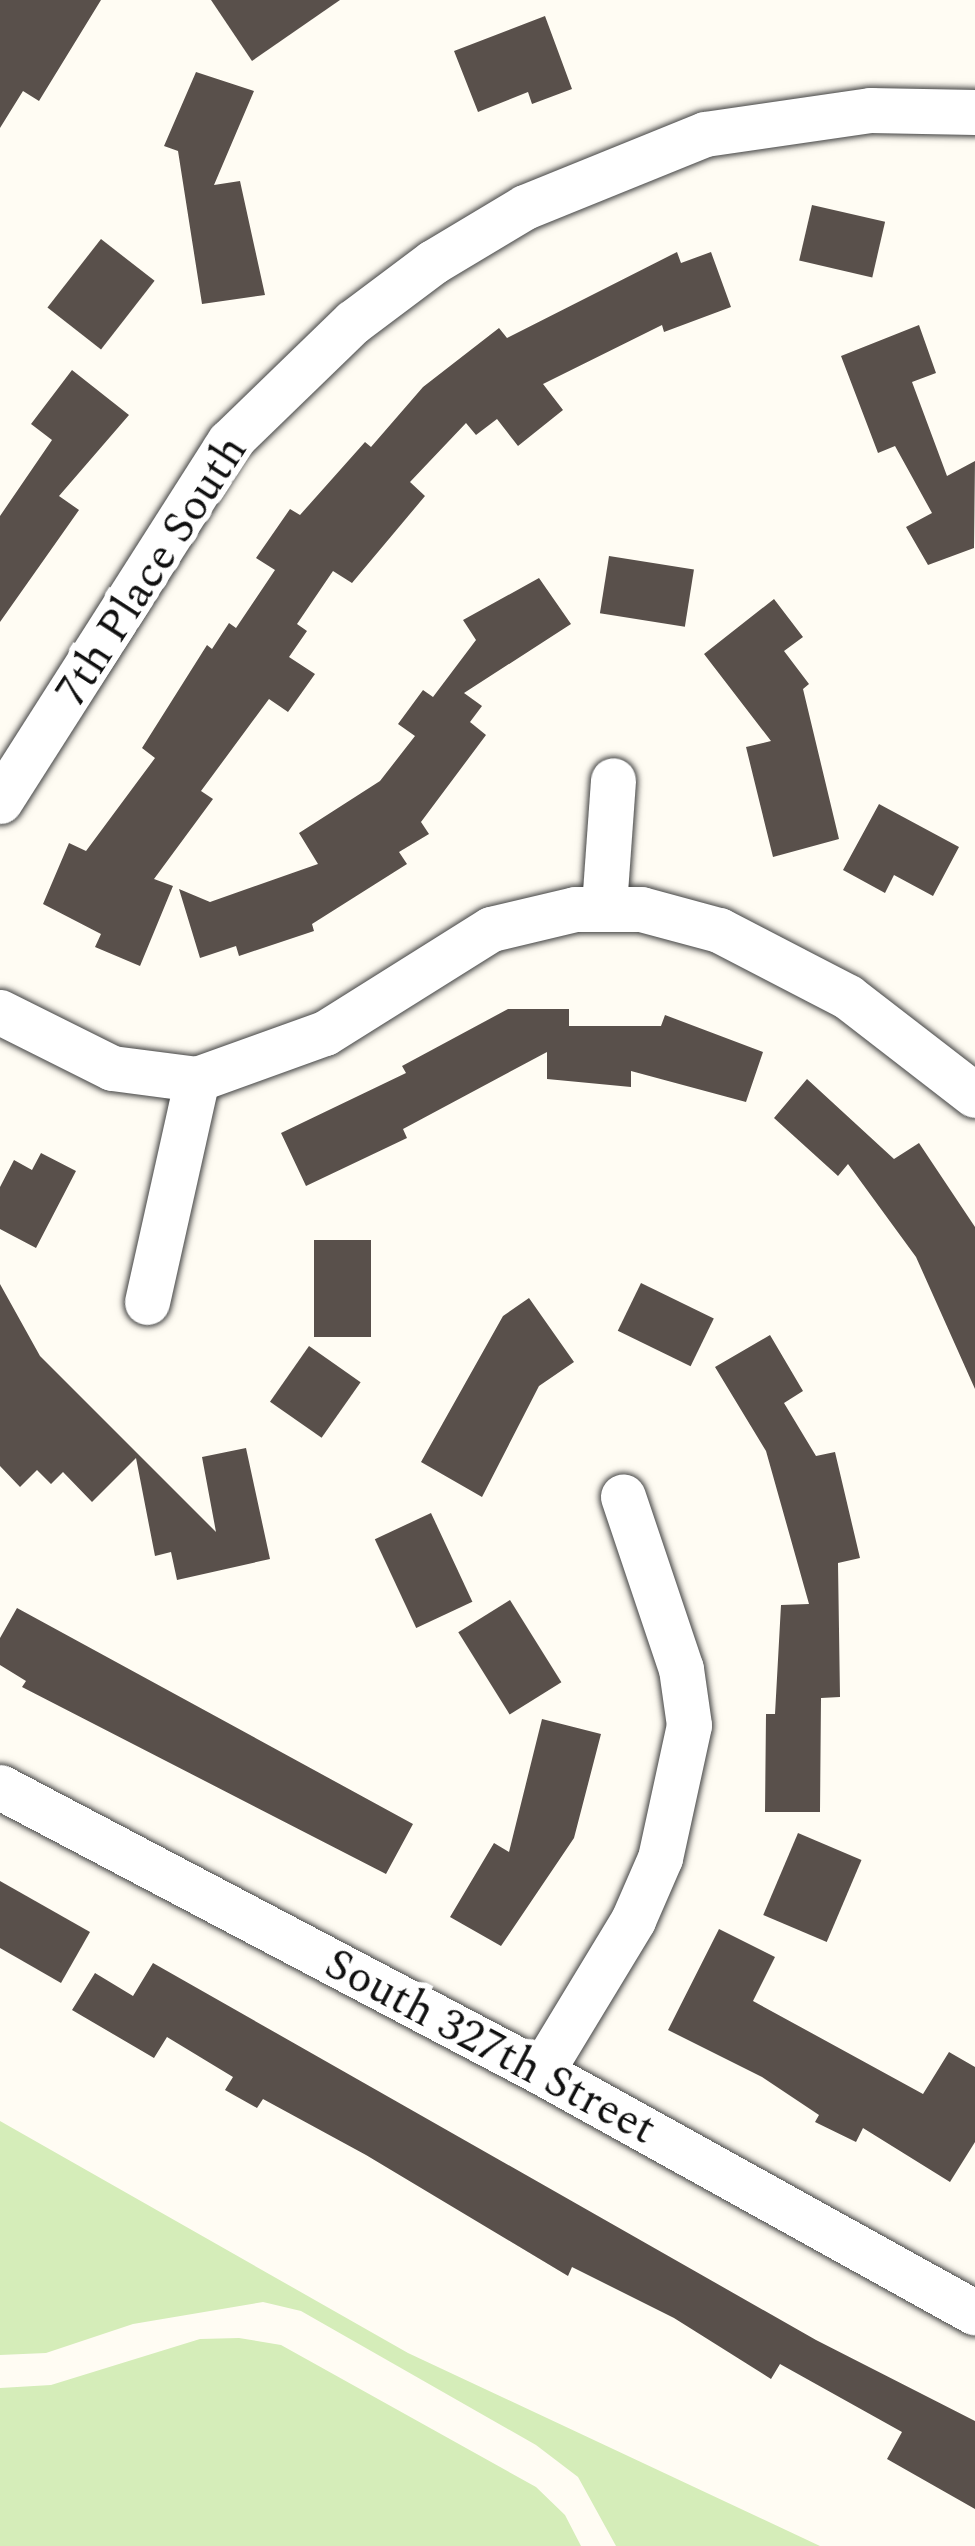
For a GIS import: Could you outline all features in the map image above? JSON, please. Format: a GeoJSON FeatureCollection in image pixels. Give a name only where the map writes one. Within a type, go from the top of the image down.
{"type":"FeatureCollection","features":[{"type":"Feature","properties":{"kind":"street","name":"7th Place South"},"geometry":{"type":"LineString","coordinates":[[0,802],[229,442],[352,322],[433,262],[543,198],[705,134],[870,110],[975,112]]}},
{"type":"Feature","properties":{"kind":"street"},"geometry":{"type":"LineString","coordinates":[[604,906],[613,779]]}},
{"type":"Feature","properties":{"kind":"street"},"geometry":{"type":"LineString","coordinates":[[0,1012],[112,1068],[197,1079],[326,1033],[491,929],[604,906],[719,930],[848,997],[975,1095]]}},
{"type":"Feature","properties":{"kind":"street"},"geometry":{"type":"LineString","coordinates":[[147,1302],[197,1079]]}},
{"type":"Feature","properties":{"kind":"street"},"geometry":{"type":"LineString","coordinates":[[542,2072],[633,1920],[660,1858],[689,1725],[681,1669],[623,1497]]}},
{"type":"Feature","properties":{"kind":"street","name":"South 327th Street"},"geometry":{"type":"LineString","coordinates":[[0,1787],[970,2300]]}},
{"type":"Feature","properties":{"kind":"green space"},"geometry":{"type":"Polygon","coordinates":[[[0,2121],[408,2353],[820,2546],[616,2546],[578,2477],[536,2445],[301,2311],[263,2302],[133,2324],[46,2353],[0,2355],[0,2121]]]}},
{"type":"Feature","properties":{"kind":"green space"},"geometry":{"type":"Polygon","coordinates":[[[239,2338],[281,2345],[536,2487],[565,2515],[581,2546],[0,2546],[0,2388],[51,2385],[200,2339],[239,2338]]]}},
{"type":"Feature","properties":{"kind":"building"},"geometry":{"type":"Polygon","coordinates":[[[0,0],[101,0],[39,101],[23,91],[0,128],[0,0]]]}},
{"type":"Feature","properties":{"kind":"building"},"geometry":{"type":"Polygon","coordinates":[[[211,0],[340,0],[252,61],[211,0]]]}},
{"type":"Feature","properties":{"kind":"building"},"geometry":{"type":"Polygon","coordinates":[[[545,16],[572,89],[532,104],[528,92],[478,112],[454,51],[545,16]]]}},
{"type":"Feature","properties":{"kind":"building"},"geometry":{"type":"Polygon","coordinates":[[[196,72],[254,91],[214,185],[240,181],[265,295],[202,304],[178,151],[164,146],[196,72]]]}},
{"type":"Feature","properties":{"kind":"building"},"geometry":{"type":"Polygon","coordinates":[[[812,205],[885,222],[872,277],[799,261],[812,205]]]}},
{"type":"Feature","properties":{"kind":"building"},"geometry":{"type":"Polygon","coordinates":[[[101,239],[155,281],[101,349],[47,308],[101,239]]]}},
{"type":"Feature","properties":{"kind":"building"},"geometry":{"type":"Polygon","coordinates":[[[677,252],[681,263],[711,252],[731,307],[664,332],[662,325],[543,384],[563,410],[518,446],[497,419],[476,435],[466,423],[410,482],[425,496],[352,583],[333,571],[297,624],[307,631],[289,657],[315,674],[288,712],[269,699],[201,791],[213,799],[154,879],[173,886],[140,966],[95,947],[101,934],[43,904],[69,843],[86,851],[155,758],[142,748],[207,645],[212,649],[229,623],[236,628],[275,570],[256,558],[290,509],[300,515],[365,442],[371,447],[423,387],[499,328],[507,338],[677,252]]]}},
{"type":"Feature","properties":{"kind":"building"},"geometry":{"type":"Polygon","coordinates":[[[919,325],[936,373],[912,382],[947,476],[975,461],[974,548],[928,565],[906,527],[932,513],[895,446],[878,453],[841,356],[919,325]]]}},
{"type":"Feature","properties":{"kind":"building"},"geometry":{"type":"Polygon","coordinates":[[[72,370],[129,415],[59,496],[79,510],[0,622],[0,516],[52,440],[31,424],[72,370]]]}},
{"type":"Feature","properties":{"kind":"building"},"geometry":{"type":"Polygon","coordinates":[[[609,556],[694,569],[685,627],[600,613],[609,556]]]}},
{"type":"Feature","properties":{"kind":"building"},"geometry":{"type":"Polygon","coordinates":[[[539,578],[571,624],[464,693],[482,706],[470,722],[486,735],[421,822],[429,834],[399,852],[407,864],[312,924],[314,931],[239,956],[236,946],[200,958],[179,889],[210,902],[318,864],[299,833],[380,781],[415,736],[398,724],[423,690],[433,697],[476,640],[463,620],[539,578]]]}},
{"type":"Feature","properties":{"kind":"building"},"geometry":{"type":"Polygon","coordinates":[[[774,599],[803,637],[784,651],[809,684],[803,689],[839,839],[773,857],[746,747],[771,741],[704,654],[774,599]]]}},
{"type":"Feature","properties":{"kind":"building"},"geometry":{"type":"Polygon","coordinates":[[[879,804],[959,847],[933,896],[894,875],[885,893],[843,870],[879,804]]]}},
{"type":"Feature","properties":{"kind":"building"},"geometry":{"type":"Polygon","coordinates":[[[508,1009],[569,1009],[569,1026],[661,1026],[665,1015],[763,1052],[746,1102],[631,1071],[631,1087],[547,1079],[547,1052],[403,1129],[407,1138],[306,1186],[281,1133],[406,1073],[402,1066],[508,1009]]]}},
{"type":"Feature","properties":{"kind":"building"},"geometry":{"type":"Polygon","coordinates":[[[807,1079],[894,1159],[919,1143],[975,1227],[975,1389],[916,1257],[848,1164],[838,1176],[774,1118],[807,1079]]]}},
{"type":"Feature","properties":{"kind":"building"},"geometry":{"type":"Polygon","coordinates":[[[41,1153],[76,1171],[36,1248],[0,1229],[0,1187],[14,1160],[32,1170],[41,1153]]]}},
{"type":"Feature","properties":{"kind":"building"},"geometry":{"type":"Polygon","coordinates":[[[314,1240],[371,1240],[371,1337],[314,1337],[314,1240]]]}},
{"type":"Feature","properties":{"kind":"building"},"geometry":{"type":"Polygon","coordinates":[[[641,1283],[714,1319],[691,1366],[618,1331],[641,1283]]]}},
{"type":"Feature","properties":{"kind":"building"},"geometry":{"type":"Polygon","coordinates":[[[0,1284],[40,1356],[216,1532],[202,1457],[246,1448],[270,1559],[177,1580],[171,1552],[155,1556],[136,1458],[92,1502],[63,1472],[51,1484],[37,1470],[20,1487],[0,1466],[0,1284]]]}},
{"type":"Feature","properties":{"kind":"building"},"geometry":{"type":"Polygon","coordinates":[[[529,1298],[574,1362],[539,1386],[482,1497],[421,1462],[503,1316],[529,1298]]]}},
{"type":"Feature","properties":{"kind":"building"},"geometry":{"type":"Polygon","coordinates":[[[770,1335],[803,1391],[784,1403],[816,1456],[835,1452],[860,1558],[838,1563],[840,1697],[821,1698],[820,1812],[765,1812],[766,1714],[775,1714],[781,1605],[809,1604],[766,1451],[715,1367],[770,1335]]]}},
{"type":"Feature","properties":{"kind":"building"},"geometry":{"type":"Polygon","coordinates":[[[309,1346],[361,1382],[322,1438],[270,1402],[309,1346]]]}},
{"type":"Feature","properties":{"kind":"building"},"geometry":{"type":"Polygon","coordinates":[[[431,1513],[472,1602],[416,1628],[375,1539],[431,1513]]]}},
{"type":"Feature","properties":{"kind":"building"},"geometry":{"type":"Polygon","coordinates":[[[510,1600],[561,1682],[510,1715],[458,1632],[510,1600]]]}},
{"type":"Feature","properties":{"kind":"building"},"geometry":{"type":"Polygon","coordinates":[[[17,1608],[413,1824],[386,1874],[22,1687],[26,1681],[0,1665],[0,1638],[17,1608]]]}},
{"type":"Feature","properties":{"kind":"building"},"geometry":{"type":"Polygon","coordinates":[[[542,1719],[601,1734],[574,1838],[501,1946],[450,1917],[494,1843],[509,1852],[542,1719]]]}},
{"type":"Feature","properties":{"kind":"building"},"geometry":{"type":"Polygon","coordinates":[[[798,1833],[862,1860],[827,1942],[763,1915],[798,1833]]]}},
{"type":"Feature","properties":{"kind":"building"},"geometry":{"type":"Polygon","coordinates":[[[0,1881],[90,1932],[61,1983],[0,1948],[0,1881]]]}},
{"type":"Feature","properties":{"kind":"building"},"geometry":{"type":"Polygon","coordinates":[[[719,1929],[775,1957],[753,2001],[923,2094],[949,2052],[975,2067],[975,2142],[950,2182],[863,2128],[856,2142],[815,2122],[819,2115],[762,2077],[668,2030],[719,1929]]]}},
{"type":"Feature","properties":{"kind":"building"},"geometry":{"type":"Polygon","coordinates":[[[153,1963],[816,2340],[975,2421],[975,2509],[887,2459],[902,2432],[780,2364],[771,2379],[674,2318],[572,2267],[568,2276],[263,2099],[257,2108],[225,2090],[233,2077],[167,2037],[154,2058],[72,2010],[95,1973],[133,1996],[153,1963]]]}}]}
